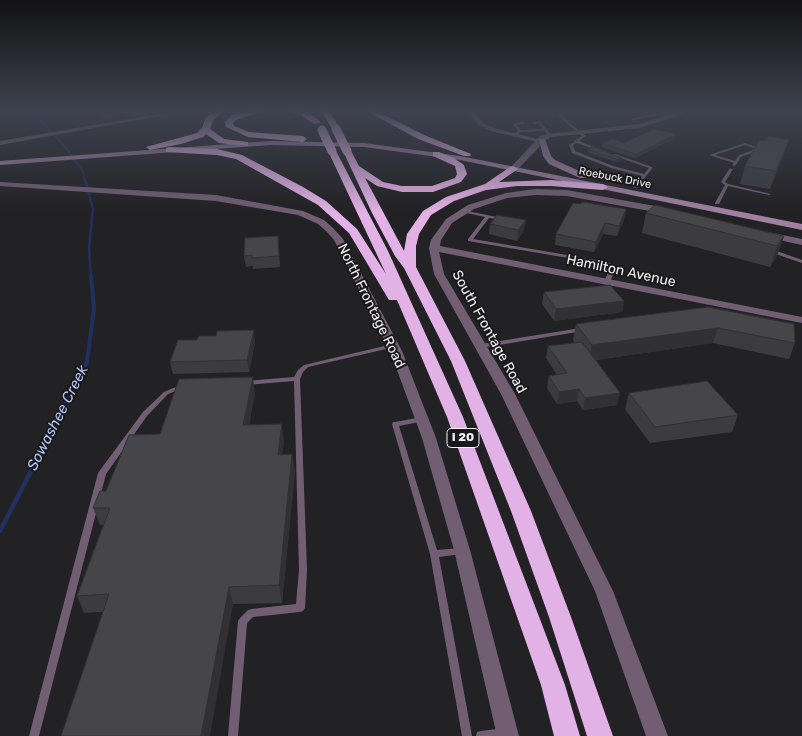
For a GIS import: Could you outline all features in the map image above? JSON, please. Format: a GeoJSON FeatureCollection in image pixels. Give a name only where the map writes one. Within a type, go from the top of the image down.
{"type":"FeatureCollection","features":[{"type":"Feature","properties":{"kind":"highway"},"geometry":{"type":"LineString","coordinates":[[152,149],[169,144]]}},
{"type":"Feature","properties":{"kind":"highway","name":"I 20"},"geometry":{"type":"LineString","coordinates":[[335,144],[354,166],[401,256],[410,267],[458,361],[521,511],[560,616],[600,736]]}},
{"type":"Feature","properties":{"kind":"highway","name":"I 20"},"geometry":{"type":"LineString","coordinates":[[339,144],[382,251],[455,417],[553,685],[566,736]]}},
{"type":"Feature","properties":{"kind":"highway"},"geometry":{"type":"LineString","coordinates":[[440,144],[466,154]]}},
{"type":"Feature","properties":{"kind":"highway"},"geometry":{"type":"LineString","coordinates":[[169,150],[217,152],[239,157],[322,203],[354,231],[386,285],[416,327]]}},
{"type":"Feature","properties":{"kind":"highway"},"geometry":{"type":"LineString","coordinates":[[354,166],[384,185],[412,190],[433,189],[454,182],[462,174],[461,168],[455,162],[436,154]]}},
{"type":"Feature","properties":{"kind":"highway"},"geometry":{"type":"LineString","coordinates":[[484,187],[515,166]]}},
{"type":"Feature","properties":{"kind":"highway"},"geometry":{"type":"LineString","coordinates":[[410,267],[410,246],[413,234],[427,213],[450,199],[484,187],[533,182],[603,187]]}},
{"type":"Feature","properties":{"kind":"main road"},"geometry":{"type":"LineString","coordinates":[[0,161],[202,144]]}},
{"type":"Feature","properties":{"kind":"main road"},"geometry":{"type":"LineString","coordinates":[[152,149],[169,150],[241,144]]}},
{"type":"Feature","properties":{"kind":"main road","name":"Roebuck Drive"},"geometry":{"type":"LineString","coordinates":[[374,144],[585,177],[802,220]]}},
{"type":"Feature","properties":{"kind":"main road","name":"Roebuck Drive"},"geometry":{"type":"LineString","coordinates":[[387,144],[413,146],[466,154],[603,187],[802,228]]}},
{"type":"Feature","properties":{"kind":"main road"},"geometry":{"type":"LineString","coordinates":[[543,144],[547,156],[552,162],[585,177]]}},
{"type":"Feature","properties":{"kind":"street"},"geometry":{"type":"LineString","coordinates":[[515,166],[538,144]]}},
{"type":"Feature","properties":{"kind":"street","name":"North Frontage Road"},"geometry":{"type":"LineString","coordinates":[[0,184],[216,198],[261,205],[300,213],[321,222],[338,239],[394,346],[422,420],[462,550],[508,734]]}},
{"type":"Feature","properties":{"kind":"street"},"geometry":{"type":"LineString","coordinates":[[434,248],[441,231],[449,221],[464,211],[483,202],[506,196],[550,192],[581,195],[661,213],[735,226]]}},
{"type":"Feature","properties":{"kind":"street"},"geometry":{"type":"LineString","coordinates":[[753,231],[802,242]]}},
{"type":"Feature","properties":{"kind":"street","name":"Hamilton Avenue"},"geometry":{"type":"LineString","coordinates":[[434,248],[802,320]]}},
{"type":"Feature","properties":{"kind":"street","name":"South Frontage Road"},"geometry":{"type":"LineString","coordinates":[[434,248],[435,264],[439,274],[508,394],[604,591],[657,736]]}},
{"type":"Feature","properties":{"kind":"lane"},"geometry":{"type":"LineString","coordinates":[[573,144],[570,148],[572,152],[612,167],[645,175]]}},
{"type":"Feature","properties":{"kind":"lane"},"geometry":{"type":"LineString","coordinates":[[584,144],[651,168],[634,187]]}},
{"type":"Feature","properties":{"kind":"lane"},"geometry":{"type":"LineString","coordinates":[[734,165],[711,155],[744,144]]}},
{"type":"Feature","properties":{"kind":"lane"},"geometry":{"type":"LineString","coordinates":[[746,144],[765,150]]}},
{"type":"Feature","properties":{"kind":"lane"},"geometry":{"type":"LineString","coordinates":[[760,148],[740,156],[723,182],[727,186],[769,194]]}},
{"type":"Feature","properties":{"kind":"lane"},"geometry":{"type":"LineString","coordinates":[[717,203],[727,186]]}},
{"type":"Feature","properties":{"kind":"lane"},"geometry":{"type":"LineString","coordinates":[[464,211],[505,219]]}},
{"type":"Feature","properties":{"kind":"lane"},"geometry":{"type":"LineString","coordinates":[[488,216],[470,240],[606,263],[612,268],[607,282]]}},
{"type":"Feature","properties":{"kind":"lane"},"geometry":{"type":"LineString","coordinates":[[478,241],[496,240]]}},
{"type":"Feature","properties":{"kind":"lane"},"geometry":{"type":"LineString","coordinates":[[502,241],[514,247]]}},
{"type":"Feature","properties":{"kind":"lane"},"geometry":{"type":"LineString","coordinates":[[765,249],[802,262]]}},
{"type":"Feature","properties":{"kind":"lane"},"geometry":{"type":"LineString","coordinates":[[481,346],[588,329]]}},
{"type":"Feature","properties":{"kind":"lane"},"geometry":{"type":"LineString","coordinates":[[233,736],[243,621],[251,613],[300,608],[303,570],[297,379],[302,367],[394,346]]}},
{"type":"Feature","properties":{"kind":"lane"},"geometry":{"type":"LineString","coordinates":[[241,384],[297,379]]}},
{"type":"Feature","properties":{"kind":"lane"},"geometry":{"type":"LineString","coordinates":[[34,736],[102,474],[145,414],[166,393],[175,389],[194,388]]}},
{"type":"Feature","properties":{"kind":"lane"},"geometry":{"type":"LineString","coordinates":[[422,420],[395,424],[434,554],[467,736]]}},
{"type":"Feature","properties":{"kind":"lane"},"geometry":{"type":"LineString","coordinates":[[434,554],[462,550]]}},
{"type":"Feature","properties":{"kind":"lane"},"geometry":{"type":"LineString","coordinates":[[481,736],[508,734]]}},
{"type":"Feature","properties":{"kind":"building"},"geometry":{"type":"Polygon","coordinates":[[[606,144],[655,144],[636,154],[606,144]]]}},
{"type":"Feature","properties":{"kind":"building"},"geometry":{"type":"Polygon","coordinates":[[[757,144],[787,144],[776,171],[745,166],[757,144]]]}},
{"type":"Feature","properties":{"kind":"building"},"geometry":{"type":"Polygon","coordinates":[[[592,147],[622,158],[617,159],[587,149],[592,147]]]}},
{"type":"Feature","properties":{"kind":"building"},"geometry":{"type":"Polygon","coordinates":[[[582,202],[626,209],[619,226],[605,223],[596,242],[556,234],[573,203],[581,204],[582,202]]]}},
{"type":"Feature","properties":{"kind":"building"},"geometry":{"type":"Polygon","coordinates":[[[655,205],[784,236],[777,246],[646,213],[655,205]]]}},
{"type":"Feature","properties":{"kind":"building"},"geometry":{"type":"Polygon","coordinates":[[[497,215],[526,220],[518,230],[490,224],[497,215]]]}},
{"type":"Feature","properties":{"kind":"building"},"geometry":{"type":"Polygon","coordinates":[[[278,236],[279,256],[252,258],[252,255],[244,256],[245,238],[278,236]]]}},
{"type":"Feature","properties":{"kind":"building"},"geometry":{"type":"Polygon","coordinates":[[[610,285],[624,301],[556,309],[544,292],[610,285]]]}},
{"type":"Feature","properties":{"kind":"building"},"geometry":{"type":"Polygon","coordinates":[[[708,307],[794,324],[795,343],[718,328],[592,345],[576,324],[708,307]]]}},
{"type":"Feature","properties":{"kind":"building"},"geometry":{"type":"Polygon","coordinates":[[[254,330],[247,360],[170,362],[178,340],[197,340],[199,336],[216,336],[217,331],[254,330]]]}},
{"type":"Feature","properties":{"kind":"building"},"geometry":{"type":"Polygon","coordinates":[[[582,342],[620,393],[585,398],[579,389],[559,392],[549,376],[567,373],[548,346],[582,342]]]}},
{"type":"Feature","properties":{"kind":"building"},"geometry":{"type":"Polygon","coordinates":[[[253,377],[243,425],[282,424],[278,455],[292,454],[279,585],[229,587],[201,736],[61,736],[109,594],[77,596],[110,508],[93,508],[100,491],[106,491],[129,435],[160,434],[179,379],[253,377]]]}},
{"type":"Feature","properties":{"kind":"building"},"geometry":{"type":"Polygon","coordinates":[[[707,381],[738,415],[655,427],[629,393],[707,381]]]}},
{"type":"Feature","properties":{"kind":"waterway","name":"Sowashee Creek"},"geometry":{"type":"LineString","coordinates":[[63,144],[82,170],[86,184]]}},
{"type":"Feature","properties":{"kind":"waterway","name":"Sowashee Creek"},"geometry":{"type":"LineString","coordinates":[[86,182],[93,209],[89,247],[91,277]]}},
{"type":"Feature","properties":{"kind":"waterway","name":"Sowashee Creek"},"geometry":{"type":"LineString","coordinates":[[70,395],[87,362],[94,308],[91,276]]}},
{"type":"Feature","properties":{"kind":"waterway","name":"Sowashee Creek"},"geometry":{"type":"LineString","coordinates":[[0,531],[71,394]]}}]}
